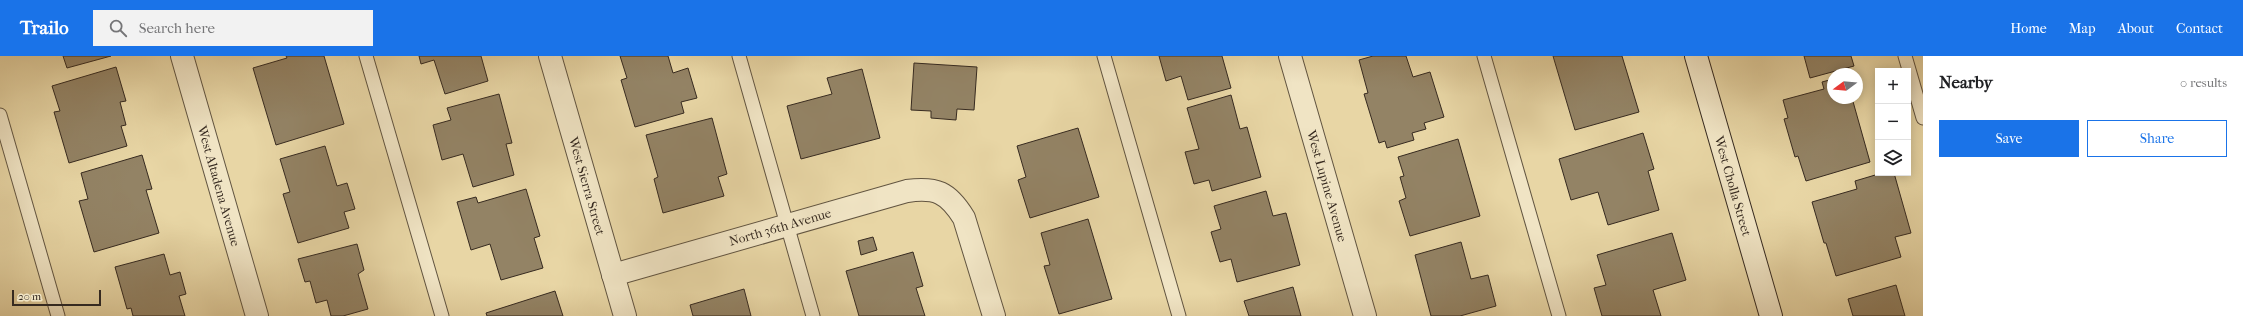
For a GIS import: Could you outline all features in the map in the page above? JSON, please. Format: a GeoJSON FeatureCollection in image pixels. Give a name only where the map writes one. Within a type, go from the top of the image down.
{"type":"FeatureCollection","features":[{"type":"Feature","properties":{"kind":"street","name":"West Altadena Avenue"},"geometry":{"type":"LineString","coordinates":[[182,56],[257,316]]}},
{"type":"Feature","properties":{"kind":"street","name":"West Sierra Street"},"geometry":{"type":"LineString","coordinates":[[550,56],[625,316]]}},
{"type":"Feature","properties":{"kind":"street","name":"West Lupine Avenue"},"geometry":{"type":"LineString","coordinates":[[1290,56],[1365,316]]}},
{"type":"Feature","properties":{"kind":"street","name":"West Cholla Street"},"geometry":{"type":"LineString","coordinates":[[1696,56],[1771,316]]}},
{"type":"Feature","properties":{"kind":"street","name":"North 36th Avenue"},"geometry":{"type":"LineString","coordinates":[[613,275],[907,191],[934,190],[947,195],[956,205],[969,232],[994,316]]}},
{"type":"Feature","properties":{"kind":"lane"},"geometry":{"type":"LineString","coordinates":[[366,56],[442,316]]}},
{"type":"Feature","properties":{"kind":"lane"},"geometry":{"type":"LineString","coordinates":[[1104,56],[1179,316]]}},
{"type":"Feature","properties":{"kind":"lane"},"geometry":{"type":"LineString","coordinates":[[1484,56],[1559,316]]}},
{"type":"Feature","properties":{"kind":"lane"},"geometry":{"type":"LineString","coordinates":[[1905,56],[1923,118]]}},
{"type":"Feature","properties":{"kind":"lane"},"geometry":{"type":"LineString","coordinates":[[742,57],[813,316]]}},
{"type":"Feature","properties":{"kind":"lane"},"geometry":{"type":"LineString","coordinates":[[0,115],[58,316]]}},
{"type":"Feature","properties":{"kind":"building"},"geometry":{"type":"Polygon","coordinates":[[[63,56],[111,56],[67,68],[63,56]]]}},
{"type":"Feature","properties":{"kind":"building"},"geometry":{"type":"Polygon","coordinates":[[[286,56],[324,56],[344,124],[276,145],[253,68],[287,58],[286,56]]]}},
{"type":"Feature","properties":{"kind":"building"},"geometry":{"type":"Polygon","coordinates":[[[419,56],[481,56],[488,81],[445,94],[434,60],[421,64],[419,56]]]}},
{"type":"Feature","properties":{"kind":"building"},"geometry":{"type":"Polygon","coordinates":[[[620,56],[668,56],[673,73],[688,68],[697,98],[681,102],[684,113],[635,127],[621,80],[627,78],[620,56]]]}},
{"type":"Feature","properties":{"kind":"building"},"geometry":{"type":"Polygon","coordinates":[[[1159,56],[1222,56],[1231,88],[1188,100],[1181,76],[1166,81],[1159,56]]]}},
{"type":"Feature","properties":{"kind":"building"},"geometry":{"type":"Polygon","coordinates":[[[1373,56],[1406,56],[1413,77],[1430,72],[1444,117],[1424,123],[1426,129],[1412,133],[1414,140],[1387,148],[1385,141],[1379,143],[1364,94],[1368,93],[1359,60],[1373,56]]]}},
{"type":"Feature","properties":{"kind":"building"},"geometry":{"type":"Polygon","coordinates":[[[1553,56],[1622,56],[1639,112],[1575,130],[1553,56]]]}},
{"type":"Feature","properties":{"kind":"building"},"geometry":{"type":"Polygon","coordinates":[[[1804,56],[1851,56],[1854,66],[1847,68],[1827,68],[1827,73],[1810,78],[1804,56]]]}},
{"type":"Feature","properties":{"kind":"building"},"geometry":{"type":"Polygon","coordinates":[[[914,63],[977,67],[974,110],[957,109],[956,120],[931,118],[931,111],[911,110],[914,63]]]}},
{"type":"Feature","properties":{"kind":"building"},"geometry":{"type":"Polygon","coordinates":[[[116,67],[126,101],[120,102],[126,125],[121,126],[127,146],[69,163],[54,112],[60,111],[52,86],[116,67]]]}},
{"type":"Feature","properties":{"kind":"building"},"geometry":{"type":"Polygon","coordinates":[[[862,69],[880,138],[801,159],[787,106],[832,94],[827,78],[862,69]]]}},
{"type":"Feature","properties":{"kind":"building"},"geometry":{"type":"Polygon","coordinates":[[[1827,81],[1827,104],[1854,104],[1870,162],[1806,181],[1798,156],[1795,157],[1784,119],[1788,118],[1783,100],[1824,89],[1822,82],[1827,81]]]}},
{"type":"Feature","properties":{"kind":"building"},"geometry":{"type":"Polygon","coordinates":[[[499,94],[512,143],[506,144],[514,175],[473,187],[463,154],[442,160],[433,125],[451,120],[447,108],[499,94]]]}},
{"type":"Feature","properties":{"kind":"building"},"geometry":{"type":"Polygon","coordinates":[[[1231,95],[1240,129],[1247,127],[1261,177],[1212,191],[1209,180],[1194,184],[1185,152],[1199,149],[1187,108],[1231,95]]]}},
{"type":"Feature","properties":{"kind":"building"},"geometry":{"type":"Polygon","coordinates":[[[712,118],[727,174],[718,177],[724,196],[663,213],[654,179],[658,177],[646,135],[712,118]]]}},
{"type":"Feature","properties":{"kind":"building"},"geometry":{"type":"Polygon","coordinates":[[[1078,128],[1099,197],[1030,218],[1018,180],[1026,177],[1017,146],[1078,128]]]}},
{"type":"Feature","properties":{"kind":"building"},"geometry":{"type":"Polygon","coordinates":[[[1643,133],[1654,169],[1648,171],[1659,210],[1608,225],[1598,192],[1571,200],[1559,159],[1643,133]]]}},
{"type":"Feature","properties":{"kind":"building"},"geometry":{"type":"Polygon","coordinates":[[[1458,139],[1480,216],[1410,236],[1399,201],[1406,198],[1400,177],[1404,176],[1398,157],[1458,139]]]}},
{"type":"Feature","properties":{"kind":"building"},"geometry":{"type":"Polygon","coordinates":[[[325,146],[337,186],[347,183],[355,209],[344,212],[349,228],[298,243],[283,194],[290,192],[280,159],[325,146]]]}},
{"type":"Feature","properties":{"kind":"building"},"geometry":{"type":"Polygon","coordinates":[[[142,155],[152,189],[146,190],[159,233],[94,252],[79,201],[88,199],[81,173],[142,155]]]}},
{"type":"Feature","properties":{"kind":"building"},"geometry":{"type":"Polygon","coordinates":[[[1875,175],[1895,176],[1911,233],[1895,237],[1901,257],[1836,276],[1826,243],[1824,243],[1812,202],[1857,189],[1855,181],[1875,175]]]}},
{"type":"Feature","properties":{"kind":"building"},"geometry":{"type":"Polygon","coordinates":[[[526,189],[540,236],[534,238],[543,268],[501,280],[490,244],[471,250],[457,202],[476,197],[478,203],[526,189]]]}},
{"type":"Feature","properties":{"kind":"building"},"geometry":{"type":"Polygon","coordinates":[[[1266,191],[1273,216],[1286,213],[1300,265],[1237,282],[1231,259],[1220,262],[1211,232],[1221,229],[1214,206],[1266,191]]]}},
{"type":"Feature","properties":{"kind":"building"},"geometry":{"type":"Polygon","coordinates":[[[1088,219],[1112,299],[1059,314],[1044,266],[1050,265],[1041,233],[1088,219]]]}},
{"type":"Feature","properties":{"kind":"building"},"geometry":{"type":"Polygon","coordinates":[[[1672,233],[1686,280],[1653,290],[1661,316],[1602,316],[1594,288],[1606,285],[1597,255],[1672,233]]]}},
{"type":"Feature","properties":{"kind":"building"},"geometry":{"type":"Polygon","coordinates":[[[873,237],[877,250],[861,255],[858,241],[873,237]]]}},
{"type":"Feature","properties":{"kind":"building"},"geometry":{"type":"Polygon","coordinates":[[[1461,242],[1471,279],[1488,275],[1496,306],[1460,316],[1431,316],[1415,255],[1461,242]]]}},
{"type":"Feature","properties":{"kind":"building"},"geometry":{"type":"Polygon","coordinates":[[[357,244],[364,270],[358,274],[368,309],[343,316],[331,316],[327,300],[316,303],[310,281],[305,282],[298,259],[357,244]]]}},
{"type":"Feature","properties":{"kind":"building"},"geometry":{"type":"Polygon","coordinates":[[[913,252],[923,286],[916,288],[925,316],[859,316],[846,271],[913,252]]]}},
{"type":"Feature","properties":{"kind":"building"},"geometry":{"type":"Polygon","coordinates":[[[164,254],[170,275],[180,272],[186,294],[179,296],[185,316],[133,316],[131,308],[127,309],[115,267],[164,254]]]}},
{"type":"Feature","properties":{"kind":"building"},"geometry":{"type":"Polygon","coordinates":[[[1896,285],[1905,316],[1853,316],[1848,299],[1896,285]]]}},
{"type":"Feature","properties":{"kind":"building"},"geometry":{"type":"Polygon","coordinates":[[[1293,287],[1301,316],[1249,316],[1244,301],[1293,287]]]}},
{"type":"Feature","properties":{"kind":"building"},"geometry":{"type":"Polygon","coordinates":[[[744,289],[751,316],[693,316],[690,305],[744,289]]]}},
{"type":"Feature","properties":{"kind":"building"},"geometry":{"type":"Polygon","coordinates":[[[555,291],[563,316],[487,316],[486,313],[555,291]]]}}]}
